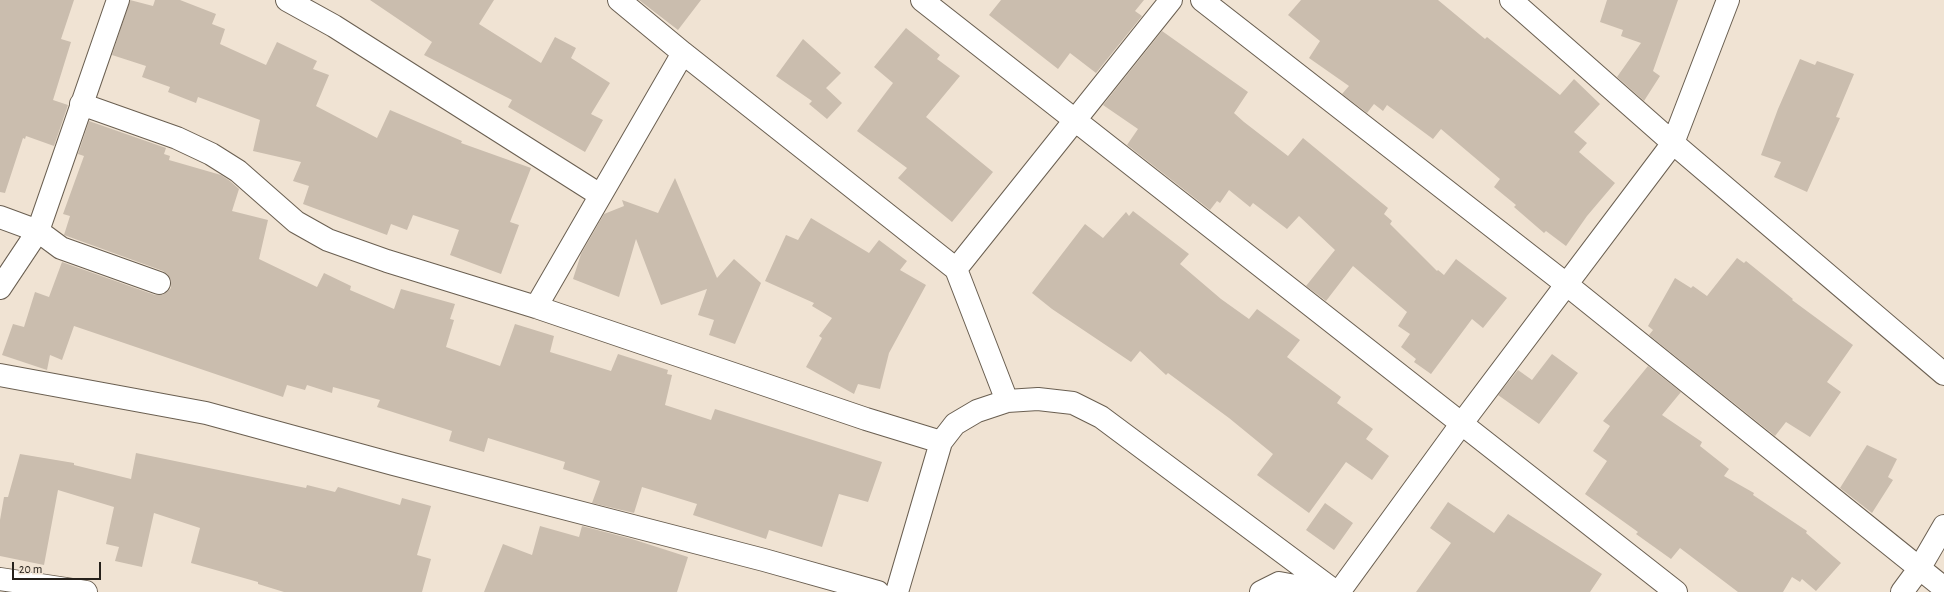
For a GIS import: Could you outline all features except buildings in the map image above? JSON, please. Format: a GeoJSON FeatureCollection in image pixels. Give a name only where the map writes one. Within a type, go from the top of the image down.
{"type":"FeatureCollection","features":[{"type":"Feature","properties":{"kind":"street"},"geometry":{"type":"LineString","coordinates":[[0,288],[38,231],[118,0]]}},
{"type":"Feature","properties":{"kind":"street"},"geometry":{"type":"LineString","coordinates":[[287,0],[334,26],[600,195]]}},
{"type":"Feature","properties":{"kind":"street"},"geometry":{"type":"LineString","coordinates":[[619,0],[683,53],[956,269],[1007,401]]}},
{"type":"Feature","properties":{"kind":"street"},"geometry":{"type":"LineString","coordinates":[[922,0],[1676,592]]}},
{"type":"Feature","properties":{"kind":"street"},"geometry":{"type":"LineString","coordinates":[[956,269],[1171,0]]}},
{"type":"Feature","properties":{"kind":"street"},"geometry":{"type":"LineString","coordinates":[[1202,0],[1566,284],[1944,588]]}},
{"type":"Feature","properties":{"kind":"street"},"geometry":{"type":"LineString","coordinates":[[1511,0],[1673,143],[1944,374]]}},
{"type":"Feature","properties":{"kind":"street"},"geometry":{"type":"LineString","coordinates":[[1339,592],[1462,423],[1673,143],[1728,0]]}},
{"type":"Feature","properties":{"kind":"street"},"geometry":{"type":"LineString","coordinates":[[536,307],[683,53]]}},
{"type":"Feature","properties":{"kind":"street"},"geometry":{"type":"LineString","coordinates":[[82,104],[176,138],[211,154],[238,171],[296,222],[328,240],[387,261],[536,307],[859,416],[941,442]]}},
{"type":"Feature","properties":{"kind":"street"},"geometry":{"type":"LineString","coordinates":[[0,217],[38,231],[61,248],[158,283]]}},
{"type":"Feature","properties":{"kind":"street"},"geometry":{"type":"LineString","coordinates":[[0,375],[206,413],[393,464],[764,560],[878,592]]}},
{"type":"Feature","properties":{"kind":"street"},"geometry":{"type":"LineString","coordinates":[[897,592],[941,442],[955,424],[977,411],[1007,401],[1038,399],[1073,403],[1102,417],[1336,592]]}},
{"type":"Feature","properties":{"kind":"street"},"geometry":{"type":"LineString","coordinates":[[1902,592],[1919,569],[1944,526]]}},
{"type":"Feature","properties":{"kind":"street"},"geometry":{"type":"LineString","coordinates":[[0,579],[86,592]]}},
{"type":"Feature","properties":{"kind":"street"},"geometry":{"type":"LineString","coordinates":[[1261,592],[1279,583],[1328,592]]}}]}
